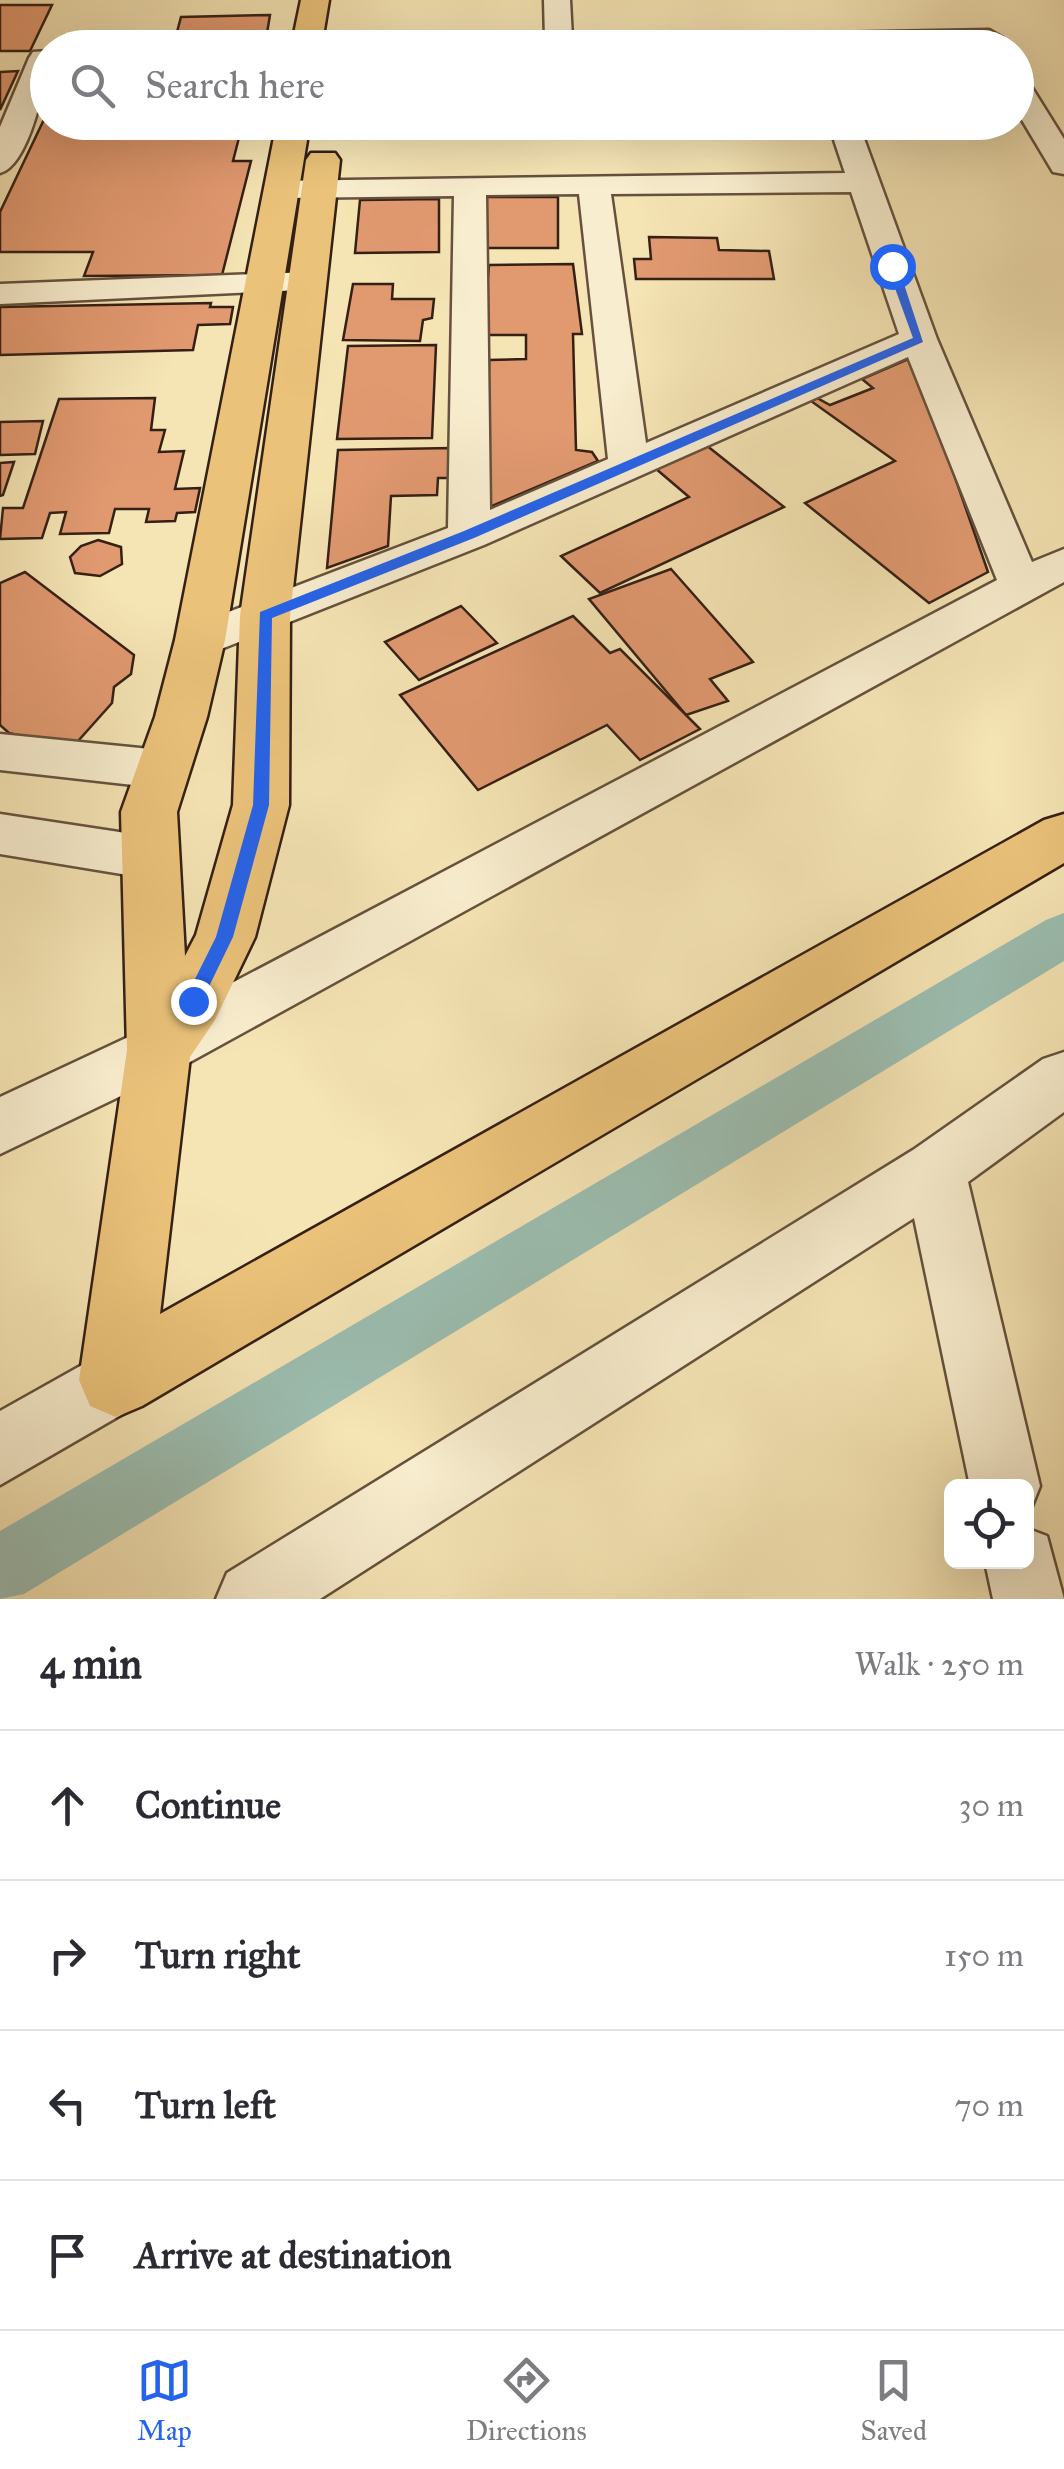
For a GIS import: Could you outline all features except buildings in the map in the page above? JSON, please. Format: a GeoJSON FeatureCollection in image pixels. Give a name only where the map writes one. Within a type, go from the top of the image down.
{"type":"FeatureCollection","features":[{"type":"Feature","properties":{"kind":"main road"},"geometry":{"type":"LineString","coordinates":[[309,30],[315,0]]}},
{"type":"Feature","properties":{"kind":"main road"},"geometry":{"type":"LineString","coordinates":[[296,140],[302,188]]}},
{"type":"Feature","properties":{"kind":"main road"},"geometry":{"type":"LineString","coordinates":[[159,1050],[193,1001],[224,937],[261,805],[265,616],[288,283],[302,188],[321,140]]}},
{"type":"Feature","properties":{"kind":"main road"},"geometry":{"type":"LineString","coordinates":[[116,1380],[159,1050],[149,812],[160,769],[181,717],[288,283]]}},
{"type":"Feature","properties":{"kind":"main road"},"geometry":{"type":"LineString","coordinates":[[116,1380],[1064,836]]}},
{"type":"Feature","properties":{"kind":"street"},"geometry":{"type":"LineString","coordinates":[[557,0],[558,30]]}},
{"type":"Feature","properties":{"kind":"street"},"geometry":{"type":"LineString","coordinates":[[975,12],[985,30]]}},
{"type":"Feature","properties":{"kind":"street"},"geometry":{"type":"LineString","coordinates":[[0,163],[30,73]]}},
{"type":"Feature","properties":{"kind":"street"},"geometry":{"type":"LineString","coordinates":[[1034,114],[1064,165]]}},
{"type":"Feature","properties":{"kind":"street"},"geometry":{"type":"LineString","coordinates":[[0,1126],[159,1050],[1042,575],[919,340],[851,140]]}},
{"type":"Feature","properties":{"kind":"street"},"geometry":{"type":"LineString","coordinates":[[302,188],[867,182]]}},
{"type":"Feature","properties":{"kind":"street"},"geometry":{"type":"LineString","coordinates":[[594,186],[629,466]]}},
{"type":"Feature","properties":{"kind":"street"},"geometry":{"type":"LineString","coordinates":[[469,534],[470,188]]}},
{"type":"Feature","properties":{"kind":"street"},"geometry":{"type":"LineString","coordinates":[[0,294],[288,283]]}},
{"type":"Feature","properties":{"kind":"street"},"geometry":{"type":"LineString","coordinates":[[200,640],[469,534],[919,340]]}},
{"type":"Feature","properties":{"kind":"street"},"geometry":{"type":"LineString","coordinates":[[0,752],[160,769]]}},
{"type":"Feature","properties":{"kind":"street"},"geometry":{"type":"LineString","coordinates":[[0,834],[152,858]]}},
{"type":"Feature","properties":{"kind":"street"},"geometry":{"type":"LineString","coordinates":[[252,1599],[935,1170],[1064,1078]]}},
{"type":"Feature","properties":{"kind":"street"},"geometry":{"type":"LineString","coordinates":[[935,1170],[1003,1479]]}},
{"type":"Feature","properties":{"kind":"street"},"geometry":{"type":"LineString","coordinates":[[0,1450],[116,1380]]}},
{"type":"Feature","properties":{"kind":"street"},"geometry":{"type":"LineString","coordinates":[[1023,1569],[1030,1599]]}},
{"type":"Feature","properties":{"kind":"waterway"},"geometry":{"type":"LineString","coordinates":[[0,1570],[1064,935]]}},
{"type":"Feature","properties":{"kind":"route"},"geometry":{"type":"LineString","coordinates":[[193,1001],[224,937],[261,805],[265,616],[469,534],[919,340],[892,266]]}}]}
